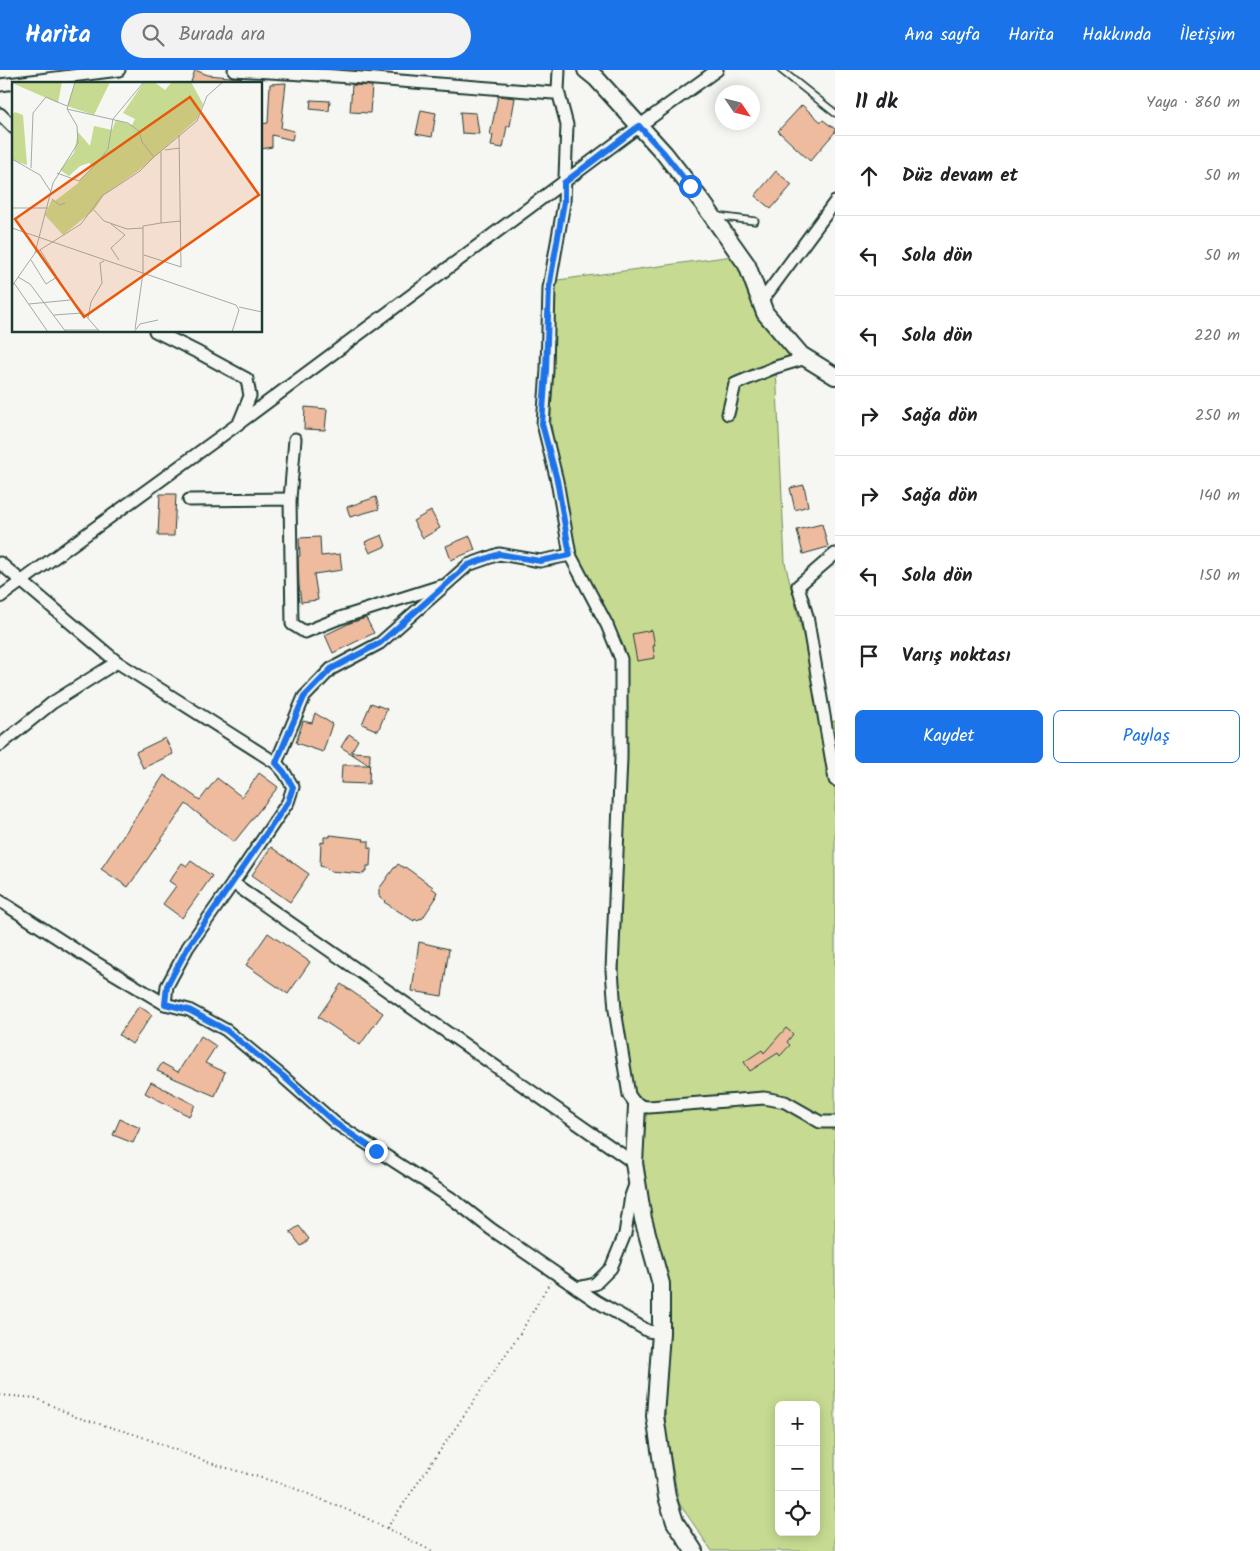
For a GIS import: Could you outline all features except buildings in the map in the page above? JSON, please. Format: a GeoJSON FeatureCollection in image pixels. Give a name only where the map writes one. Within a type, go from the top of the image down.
{"type":"FeatureCollection","features":[{"type":"Feature","properties":{"kind":"street"},"geometry":{"type":"LineString","coordinates":[[29,81],[35,70]]}},
{"type":"Feature","properties":{"kind":"street"},"geometry":{"type":"LineString","coordinates":[[22,82],[119,70]]}},
{"type":"Feature","properties":{"kind":"street"},"geometry":{"type":"LineString","coordinates":[[234,70],[336,73],[553,93],[558,91]]}},
{"type":"Feature","properties":{"kind":"street"},"geometry":{"type":"LineString","coordinates":[[559,70],[558,91],[566,125],[564,202],[549,288],[542,424],[557,480],[570,555],[607,625],[621,659],[621,758],[612,970],[615,1010],[629,1095],[637,1106],[634,1163],[643,1219],[662,1284],[661,1333],[655,1416],[667,1497],[675,1522],[694,1551]]}},
{"type":"Feature","properties":{"kind":"street"},"geometry":{"type":"LineString","coordinates":[[586,70],[596,78],[664,153],[712,215],[747,265],[760,302],[766,313],[802,355],[835,376]]}},
{"type":"Feature","properties":{"kind":"street"},"geometry":{"type":"LineString","coordinates":[[0,597],[238,424],[717,70]]}},
{"type":"Feature","properties":{"kind":"street"},"geometry":{"type":"LineString","coordinates":[[0,114],[12,126]]}},
{"type":"Feature","properties":{"kind":"street"},"geometry":{"type":"LineString","coordinates":[[760,302],[835,202]]}},
{"type":"Feature","properties":{"kind":"street"},"geometry":{"type":"LineString","coordinates":[[156,332],[246,378],[250,396],[238,424]]}},
{"type":"Feature","properties":{"kind":"street"},"geometry":{"type":"LineString","coordinates":[[728,414],[735,384],[776,367],[806,358]]}},
{"type":"Feature","properties":{"kind":"street"},"geometry":{"type":"LineString","coordinates":[[295,439],[290,500],[292,624],[305,632],[356,613],[445,585]]}},
{"type":"Feature","properties":{"kind":"street"},"geometry":{"type":"LineString","coordinates":[[190,500],[290,500]]}},
{"type":"Feature","properties":{"kind":"street"},"geometry":{"type":"LineString","coordinates":[[276,763],[304,697],[310,690],[331,669],[380,643],[468,565],[499,554],[540,561],[570,555]]}},
{"type":"Feature","properties":{"kind":"street"},"geometry":{"type":"LineString","coordinates":[[835,554],[798,586],[807,616],[835,780]]}},
{"type":"Feature","properties":{"kind":"street"},"geometry":{"type":"LineString","coordinates":[[0,563],[117,662],[276,763],[293,787],[288,802],[234,883],[188,947],[167,986],[165,1004]]}},
{"type":"Feature","properties":{"kind":"street"},"geometry":{"type":"LineString","coordinates":[[0,745],[52,703],[117,662]]}},
{"type":"Feature","properties":{"kind":"street"},"geometry":{"type":"LineString","coordinates":[[234,883],[634,1163]]}},
{"type":"Feature","properties":{"kind":"street"},"geometry":{"type":"LineString","coordinates":[[0,901],[93,961],[165,1004],[189,1010],[226,1030],[283,1076],[335,1123],[454,1200],[577,1288],[648,1331],[661,1333]]}},
{"type":"Feature","properties":{"kind":"street"},"geometry":{"type":"LineString","coordinates":[[637,1106],[649,1107],[764,1098],[784,1102],[820,1122],[835,1122]]}},
{"type":"Feature","properties":{"kind":"street"},"geometry":{"type":"LineString","coordinates":[[577,1288],[595,1284],[611,1268],[625,1234],[631,1196],[637,1180]]}},
{"type":"Feature","properties":{"kind":"lane"},"geometry":{"type":"LineString","coordinates":[[781,70],[835,114]]}},
{"type":"Feature","properties":{"kind":"lane"},"geometry":{"type":"LineString","coordinates":[[712,215],[755,221]]}},
{"type":"Feature","properties":{"kind":"path"},"geometry":{"type":"LineString","coordinates":[[387,1528],[521,1332],[556,1273]]}},
{"type":"Feature","properties":{"kind":"path"},"geometry":{"type":"LineString","coordinates":[[0,1395],[36,1398],[76,1417],[138,1435],[210,1463],[286,1485],[362,1516],[432,1551]]}},
{"type":"Feature","properties":{"kind":"green space"},"geometry":{"type":"Polygon","coordinates":[[[740,255],[801,355],[776,367],[785,563],[825,723],[835,721],[835,1551],[712,1551],[679,1503],[666,1432],[661,1284],[619,992],[620,670],[570,555],[551,424],[551,281],[740,255]]]}},
{"type":"Feature","properties":{"kind":"route"},"geometry":{"type":"LineString","coordinates":[[376,1151],[335,1123],[283,1076],[226,1030],[189,1010],[165,1004],[167,986],[188,947],[234,883],[288,802],[293,787],[276,763],[304,697],[331,669],[380,643],[468,565],[499,554],[540,561],[570,555],[557,480],[542,424],[549,288],[564,202],[564,183],[639,126],[664,153],[690,186]]}}]}
